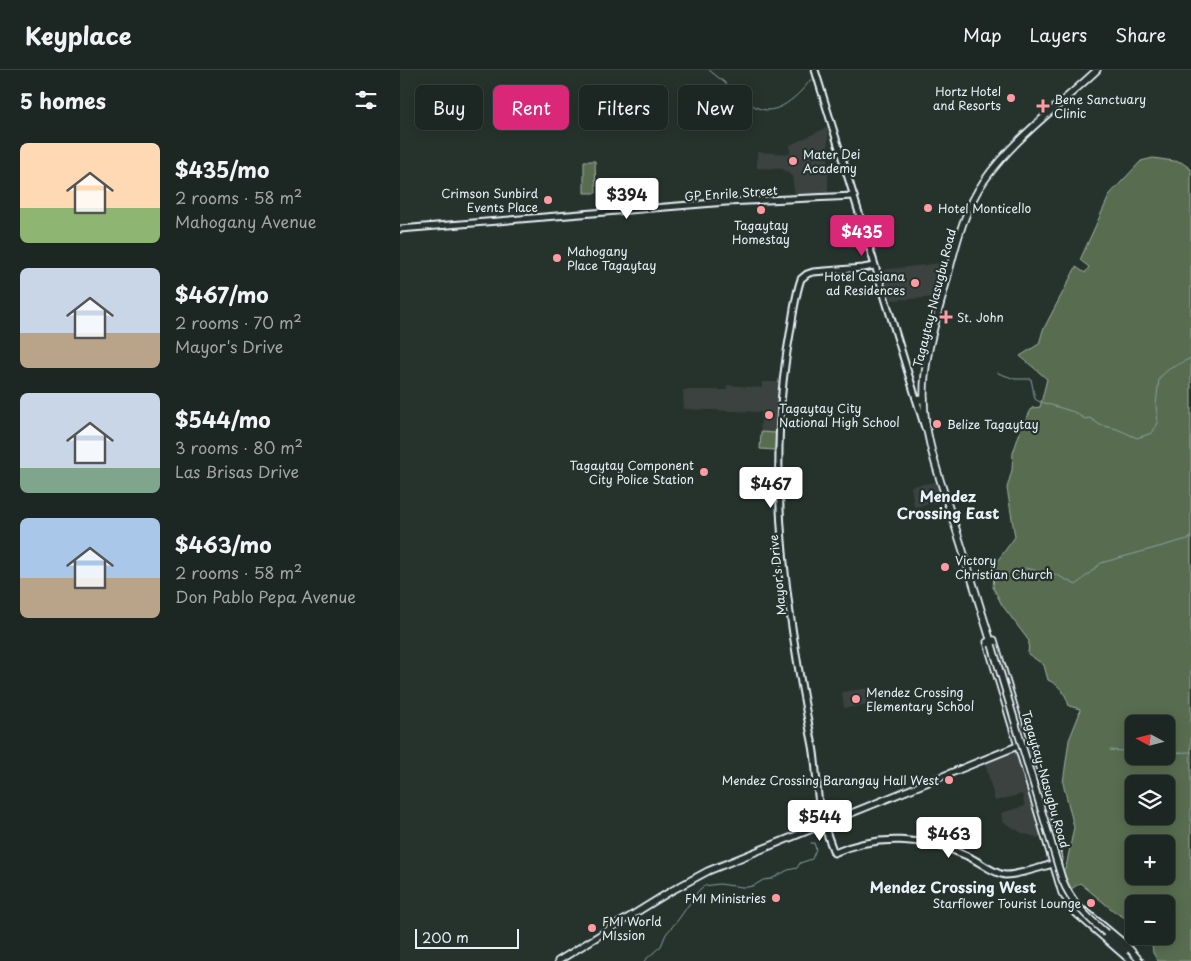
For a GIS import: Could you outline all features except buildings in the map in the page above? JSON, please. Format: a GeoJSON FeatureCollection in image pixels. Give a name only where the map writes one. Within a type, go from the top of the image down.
{"type":"FeatureCollection","features":[{"type":"Feature","properties":{"kind":"main road","name":"Tagaytay-Nasugbu Road"},"geometry":{"type":"LineString","coordinates":[[1097,70],[1011,149],[978,190],[963,224],[946,283],[927,357],[924,398],[929,437],[1062,879],[1067,891],[1079,908],[1136,961]]}},
{"type":"Feature","properties":{"kind":"main road"},"geometry":{"type":"LineString","coordinates":[[916,398],[921,400],[924,398]]}},
{"type":"Feature","properties":{"kind":"main road","name":"Tagaytay-Nasugbu Road"},"geometry":{"type":"LineString","coordinates":[[971,577],[979,594],[1064,876],[1070,890],[1083,909],[1126,945],[1140,961]]}},
{"type":"Feature","properties":{"kind":"main road","name":"Tagaytay-Nasugbu Road"},"geometry":{"type":"LineString","coordinates":[[971,577],[973,593],[1062,893],[1070,906],[1083,920],[1131,961]]}},
{"type":"Feature","properties":{"kind":"main road"},"geometry":{"type":"LineString","coordinates":[[558,961],[692,879],[731,861],[1025,743]]}},
{"type":"Feature","properties":{"kind":"street"},"geometry":{"type":"LineString","coordinates":[[815,70],[874,266],[929,437]]}},
{"type":"Feature","properties":{"kind":"street","name":"GP Enrile Street"},"geometry":{"type":"LineString","coordinates":[[400,229],[726,202],[854,196]]}},
{"type":"Feature","properties":{"kind":"street","name":"Mayor's Drive"},"geometry":{"type":"LineString","coordinates":[[874,266],[813,272],[801,279],[783,381],[778,469],[788,598],[800,681],[813,748],[820,810],[824,824],[834,853],[866,842],[910,840],[926,842],[954,850],[1003,875],[1053,864]]}},
{"type":"Feature","properties":{"kind":"shaded area","name":"Mater Dei Academy"},"geometry":{"type":"Polygon","coordinates":[[[828,127],[828,194],[795,196],[792,176],[783,169],[757,168],[757,152],[790,154],[790,145],[828,127]]]}},
{"type":"Feature","properties":{"kind":"shaded area","name":"Hotel Casiana ad Residences"},"geometry":{"type":"Polygon","coordinates":[[[949,262],[940,297],[892,300],[882,270],[949,262]]]}},
{"type":"Feature","properties":{"kind":"shaded area","name":"Tagaytay City National High School"},"geometry":{"type":"Polygon","coordinates":[[[762,382],[779,382],[775,450],[760,449],[761,412],[684,409],[683,390],[727,390],[727,385],[762,388],[762,382]]]}},
{"type":"Feature","properties":{"kind":"shaded area"},"geometry":{"type":"Polygon","coordinates":[[[936,482],[942,502],[914,507],[911,486],[936,482]]]}},
{"type":"Feature","properties":{"kind":"shaded area","name":"Mendez Crossing Elementary School"},"geometry":{"type":"Polygon","coordinates":[[[868,688],[871,705],[844,708],[842,692],[868,688]]]}},
{"type":"Feature","properties":{"kind":"shaded area"},"geometry":{"type":"Polygon","coordinates":[[[1017,752],[1020,754],[1045,840],[1022,833],[1003,822],[1001,813],[1025,806],[1022,794],[995,801],[985,763],[1017,752]]]}},
{"type":"Feature","properties":{"kind":"green space"},"geometry":{"type":"Polygon","coordinates":[[[1153,158],[1181,162],[1191,169],[1191,961],[1158,961],[1153,953],[1152,945],[1175,945],[1175,895],[1125,895],[1125,918],[1115,912],[1080,883],[1070,890],[1063,870],[1066,867],[1074,827],[1063,783],[1069,740],[1080,709],[1069,706],[1062,690],[1048,680],[1044,665],[1028,654],[1029,641],[1002,605],[993,587],[995,564],[1015,537],[1007,488],[1012,470],[1013,453],[1021,429],[1032,408],[1040,407],[1047,379],[1020,356],[1039,344],[1043,330],[1076,267],[1085,273],[1089,267],[1080,260],[1110,194],[1141,161],[1153,158]]]}},
{"type":"Feature","properties":{"kind":"green space"},"geometry":{"type":"Polygon","coordinates":[[[584,161],[595,161],[596,193],[584,193],[584,161]]]}},
{"type":"Feature","properties":{"kind":"green space"},"geometry":{"type":"Polygon","coordinates":[[[761,432],[776,433],[775,450],[760,449],[761,432]]]}},
{"type":"Feature","properties":{"kind":"waterway"},"geometry":{"type":"LineString","coordinates":[[709,70],[754,106],[771,110],[779,108],[794,98],[812,78]]}},
{"type":"Feature","properties":{"kind":"waterway"},"geometry":{"type":"LineString","coordinates":[[998,373],[1015,379],[1031,379],[1035,399],[1038,401],[1074,412],[1085,419],[1090,418],[1100,425],[1117,429],[1137,438],[1152,433],[1158,423],[1156,405],[1159,378],[1169,369],[1191,358]]}},
{"type":"Feature","properties":{"kind":"waterway"},"geometry":{"type":"LineString","coordinates":[[1025,568],[1057,575],[1076,585],[1101,563],[1191,538]]}},
{"type":"Feature","properties":{"kind":"waterway"},"geometry":{"type":"LineString","coordinates":[[1110,750],[1125,751]]}},
{"type":"Feature","properties":{"kind":"waterway"},"geometry":{"type":"LineString","coordinates":[[1175,753],[1191,752]]}},
{"type":"Feature","properties":{"kind":"waterway"},"geometry":{"type":"LineString","coordinates":[[644,961],[661,946],[666,934],[704,886],[719,884],[748,887],[763,880],[771,879],[788,870],[797,868],[800,863],[812,859],[816,849],[814,843],[811,843]]}},
{"type":"Feature","properties":{"kind":"place","name":"Hortz Hotel and Resorts"},"geometry":{"type":"Point","coordinates":[1011,98]}},
{"type":"Feature","properties":{"kind":"place","name":"Bene Sanctuary Clinic"},"geometry":{"type":"Point","coordinates":[1043,106]}},
{"type":"Feature","properties":{"kind":"place","name":"Mater Dei Academy"},"geometry":{"type":"Point","coordinates":[793,161]}},
{"type":"Feature","properties":{"kind":"place","name":"Crimson Sunbird Events Place"},"geometry":{"type":"Point","coordinates":[548,200]}},
{"type":"Feature","properties":{"kind":"place","name":"Hotel Monticello"},"geometry":{"type":"Point","coordinates":[928,208]}},
{"type":"Feature","properties":{"kind":"place","name":"Tagaytay Homestay"},"geometry":{"type":"Point","coordinates":[761,210]}},
{"type":"Feature","properties":{"kind":"place","name":"Mahogany Place Tagaytay"},"geometry":{"type":"Point","coordinates":[557,258]}},
{"type":"Feature","properties":{"kind":"place","name":"Hotel Casiana ad Residences"},"geometry":{"type":"Point","coordinates":[915,283]}},
{"type":"Feature","properties":{"kind":"place","name":"St. John"},"geometry":{"type":"Point","coordinates":[946,317]}},
{"type":"Feature","properties":{"kind":"place","name":"Tagaytay City National High School"},"geometry":{"type":"Point","coordinates":[769,415]}},
{"type":"Feature","properties":{"kind":"place","name":"Belize Tagaytay"},"geometry":{"type":"Point","coordinates":[937,424]}},
{"type":"Feature","properties":{"kind":"place","name":"Tagaytay Component City Police Station"},"geometry":{"type":"Point","coordinates":[704,472]}},
{"type":"Feature","properties":{"kind":"place","name":"Victory Christian Church"},"geometry":{"type":"Point","coordinates":[945,567]}},
{"type":"Feature","properties":{"kind":"place","name":"Mendez Crossing Elementary School"},"geometry":{"type":"Point","coordinates":[856,699]}},
{"type":"Feature","properties":{"kind":"place","name":"Mendez Crossing Barangay Hall West"},"geometry":{"type":"Point","coordinates":[949,780]}},
{"type":"Feature","properties":{"kind":"place","name":"FMI Ministries"},"geometry":{"type":"Point","coordinates":[776,898]}},
{"type":"Feature","properties":{"kind":"place","name":"Starflower Tourist Lounge"},"geometry":{"type":"Point","coordinates":[1091,903]}},
{"type":"Feature","properties":{"kind":"place","name":"FMI World MIssion"},"geometry":{"type":"Point","coordinates":[592,928]}},
{"type":"Feature","properties":{"kind":"district","name":"Mendez Crossing East"},"geometry":{"type":"Point","coordinates":[948,504]}},
{"type":"Feature","properties":{"kind":"district","name":"Mendez Crossing West"},"geometry":{"type":"Point","coordinates":[953,886]}}]}
